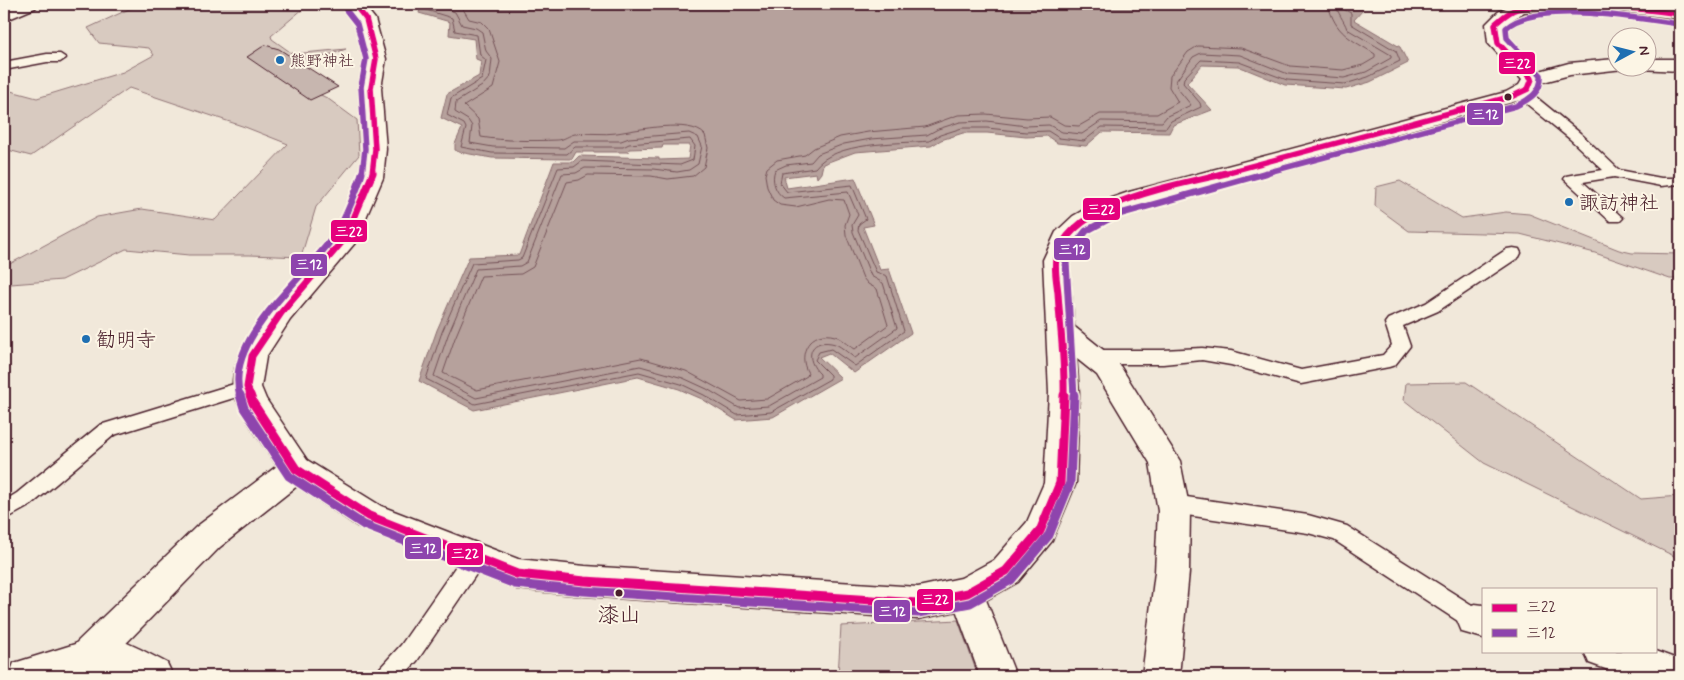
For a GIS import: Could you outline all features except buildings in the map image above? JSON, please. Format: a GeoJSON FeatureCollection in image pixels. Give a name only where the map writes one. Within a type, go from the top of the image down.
{"type":"FeatureCollection","features":[{"type":"Feature","properties":{"kind":"street"},"geometry":{"type":"LineString","coordinates":[[4,16],[29,4]]}},
{"type":"Feature","properties":{"kind":"street"},"geometry":{"type":"LineString","coordinates":[[354,4],[366,19],[376,59],[370,88],[375,149],[372,178],[346,237],[281,313],[252,356],[246,386],[253,403],[296,469],[369,516],[517,574],[585,581],[918,603],[967,593],[1006,571],[1040,531],[1060,484],[1064,393],[1056,260],[1064,239],[1082,219],[1113,205],[1149,194],[1526,86],[1569,68],[1606,66]]}},
{"type":"Feature","properties":{"kind":"street"},"geometry":{"type":"LineString","coordinates":[[1526,86],[1498,43],[1495,24],[1505,14],[1523,7],[1553,4],[1614,6],[1680,14]]}},
{"type":"Feature","properties":{"kind":"street"},"geometry":{"type":"LineString","coordinates":[[1656,66],[1680,66]]}},
{"type":"Feature","properties":{"kind":"street"},"geometry":{"type":"LineString","coordinates":[[1061,331],[1107,368],[1165,461],[1173,504],[1172,572],[1161,676]]}},
{"type":"Feature","properties":{"kind":"street"},"geometry":{"type":"LineString","coordinates":[[86,659],[208,537],[296,469]]}},
{"type":"Feature","properties":{"kind":"street"},"geometry":{"type":"LineString","coordinates":[[967,593],[998,676]]}},
{"type":"Feature","properties":{"kind":"street"},"geometry":{"type":"LineString","coordinates":[[1605,652],[1676,676]]}},
{"type":"Feature","properties":{"kind":"street"},"geometry":{"type":"LineString","coordinates":[[27,676],[86,659],[127,661],[154,676]]}},
{"type":"Feature","properties":{"kind":"lane"},"geometry":{"type":"LineString","coordinates":[[4,66],[47,58],[60,58]]}},
{"type":"Feature","properties":{"kind":"lane"},"geometry":{"type":"LineString","coordinates":[[1526,86],[1614,173]]}},
{"type":"Feature","properties":{"kind":"lane"},"geometry":{"type":"LineString","coordinates":[[1615,218],[1571,179],[1614,173],[1662,182],[1675,181]]}},
{"type":"Feature","properties":{"kind":"lane"},"geometry":{"type":"LineString","coordinates":[[1094,358],[1162,357],[1202,354],[1231,358],[1301,377],[1389,360],[1401,346],[1394,323],[1432,307],[1513,253]]}},
{"type":"Feature","properties":{"kind":"lane"},"geometry":{"type":"LineString","coordinates":[[4,511],[24,499],[107,430],[246,386]]}},
{"type":"Feature","properties":{"kind":"lane"},"geometry":{"type":"LineString","coordinates":[[1173,504],[1308,524],[1340,532],[1479,621]]}},
{"type":"Feature","properties":{"kind":"lane"},"geometry":{"type":"LineString","coordinates":[[388,676],[409,652],[475,557]]}},
{"type":"Feature","properties":{"kind":"shaded area"},"geometry":{"type":"Polygon","coordinates":[[[140,4],[293,4],[304,8],[271,36],[272,39],[293,54],[346,49],[276,74],[327,98],[357,120],[359,155],[316,207],[301,257],[189,255],[126,249],[62,280],[11,284],[5,280],[4,267],[97,217],[142,209],[215,220],[288,144],[245,127],[129,88],[31,156],[4,149],[4,92],[7,90],[37,98],[123,72],[154,55],[149,48],[99,43],[88,28],[140,4]]]}},
{"type":"Feature","properties":{"kind":"shaded area"},"geometry":{"type":"Polygon","coordinates":[[[1400,181],[1462,218],[1506,212],[1529,214],[1619,250],[1632,253],[1680,254],[1680,279],[1670,279],[1595,253],[1520,234],[1409,231],[1375,206],[1376,187],[1400,181]]]}},
{"type":"Feature","properties":{"kind":"shaded area"},"geometry":{"type":"Polygon","coordinates":[[[1466,382],[1641,499],[1680,496],[1680,559],[1484,463],[1404,400],[1406,383],[1466,382]]]}},
{"type":"Feature","properties":{"kind":"shaded area"},"geometry":{"type":"Polygon","coordinates":[[[958,620],[978,676],[838,676],[841,626],[958,620]]]}},
{"type":"Feature","properties":{"kind":"water"},"geometry":{"type":"Polygon","coordinates":[[[421,4],[1340,4],[1363,10],[1354,20],[1400,47],[1408,63],[1370,82],[1346,89],[1285,85],[1238,66],[1202,65],[1187,83],[1212,110],[1173,125],[1169,133],[1102,132],[1086,146],[1057,143],[1047,136],[1026,137],[987,133],[963,133],[941,140],[931,146],[855,152],[823,164],[821,173],[817,178],[816,173],[784,177],[787,188],[855,178],[874,225],[863,227],[880,270],[889,269],[911,333],[854,373],[829,353],[819,357],[841,378],[773,417],[736,420],[702,399],[679,389],[638,377],[474,410],[419,381],[437,330],[469,257],[519,255],[554,162],[573,162],[579,156],[659,158],[659,160],[688,159],[690,145],[663,145],[662,148],[629,149],[628,152],[576,152],[572,159],[492,158],[455,150],[455,144],[462,128],[441,118],[447,94],[479,76],[481,61],[476,59],[474,39],[449,35],[450,22],[419,13],[421,4]]]}},
{"type":"Feature","properties":{"kind":"transit line","name":"三22"},"geometry":{"type":"LineString","coordinates":[[354,4],[366,19],[376,59],[371,88],[375,149],[372,178],[346,237],[281,313],[252,356],[247,387],[253,403],[296,469],[369,516],[517,574],[585,581],[918,603],[967,593],[1006,571],[1040,531],[1060,483],[1064,393],[1056,260],[1065,238],[1082,221],[1102,209],[1137,197],[1513,96],[1528,89],[1532,79],[1498,43],[1495,24],[1508,13],[1517,9],[1533,6],[1575,5],[1621,7],[1680,14]]}},
{"type":"Feature","properties":{"kind":"transit line","name":"三12"},"geometry":{"type":"LineString","coordinates":[[346,10],[357,24],[366,59],[361,87],[365,149],[362,175],[337,232],[273,307],[243,351],[237,385],[244,408],[289,476],[364,525],[515,584],[584,591],[918,613],[970,603],[1011,580],[1049,535],[1070,483],[1074,392],[1066,262],[1079,239],[1095,224],[1140,207],[1521,104],[1538,91],[1541,81],[1541,75],[1507,38],[1506,28],[1522,18],[1557,13],[1578,13],[1621,16],[1679,24]]}},
{"type":"Feature","properties":{"kind":"place","name":"熊野神社"},"geometry":{"type":"Point","coordinates":[280,60]}},
{"type":"Feature","properties":{"kind":"place","name":"諏訪神社"},"geometry":{"type":"Point","coordinates":[1569,202]}},
{"type":"Feature","properties":{"kind":"place","name":"勧明寺"},"geometry":{"type":"Point","coordinates":[86,339]}},
{"type":"Feature","properties":{"kind":"place","name":"漆山"},"geometry":{"type":"Point","coordinates":[619,593]}}]}
